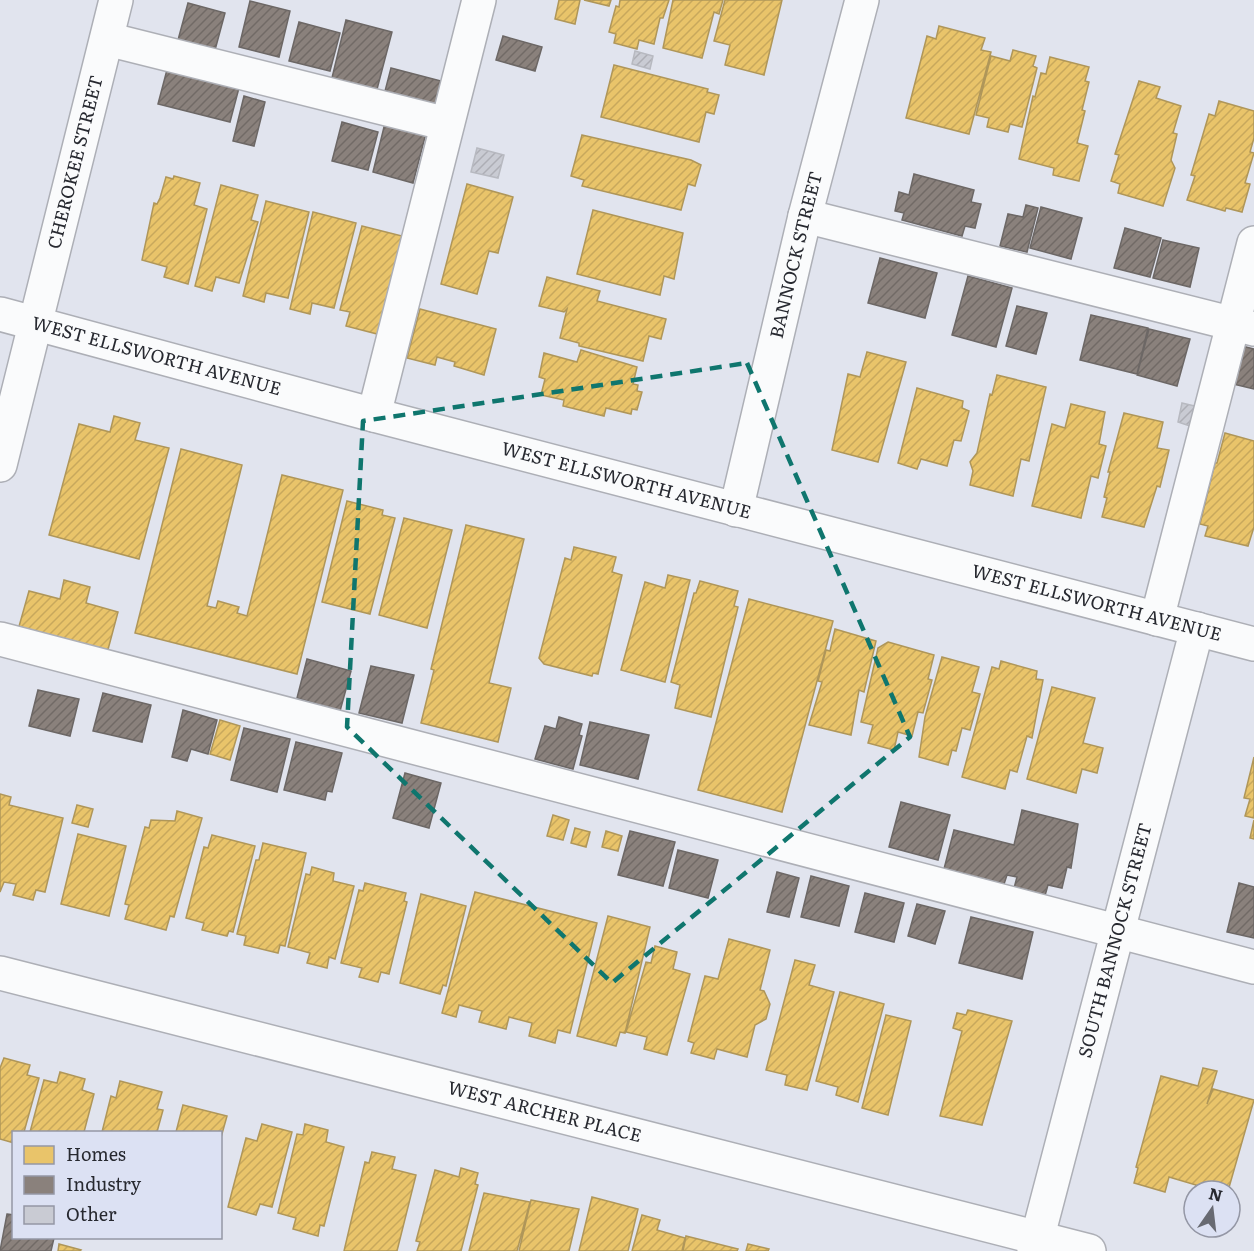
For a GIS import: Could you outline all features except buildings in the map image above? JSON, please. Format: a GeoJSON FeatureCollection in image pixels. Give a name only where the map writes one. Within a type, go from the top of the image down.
{"type":"FeatureCollection","features":[{"type":"Feature","properties":{"kind":"street","name":"CHEROKEE STREET"},"geometry":{"type":"LineString","coordinates":[[0,465],[116,0]]}},
{"type":"Feature","properties":{"kind":"street"},"geometry":{"type":"LineString","coordinates":[[374,415],[479,0]]}},
{"type":"Feature","properties":{"kind":"street","name":"BANNOCK STREET"},"geometry":{"type":"LineString","coordinates":[[736,510],[805,216],[862,0]]}},
{"type":"Feature","properties":{"kind":"street"},"geometry":{"type":"LineString","coordinates":[[107,39],[447,124]]}},
{"type":"Feature","properties":{"kind":"street"},"geometry":{"type":"LineString","coordinates":[[805,216],[1244,327]]}},
{"type":"Feature","properties":{"kind":"street"},"geometry":{"type":"LineString","coordinates":[[1157,619],[1244,327],[1254,243]]}},
{"type":"Feature","properties":{"kind":"street","name":"WEST ELLSWORTH AVENUE"},"geometry":{"type":"LineString","coordinates":[[0,314],[374,415],[1254,644]]}},
{"type":"Feature","properties":{"kind":"street","name":"SOUTH BANNOCK STREET"},"geometry":{"type":"LineString","coordinates":[[1035,1244],[1197,629]]}},
{"type":"Feature","properties":{"kind":"street"},"geometry":{"type":"LineString","coordinates":[[0,639],[1254,967]]}},
{"type":"Feature","properties":{"kind":"street","name":"WEST ARCHER PLACE"},"geometry":{"type":"LineString","coordinates":[[0,974],[1035,1244],[1089,1251]]}},
{"type":"Feature","properties":{"kind":"highlighted area"},"geometry":{"type":"Polygon","coordinates":[[[747,363],[910,737],[612,983],[347,727],[363,421],[747,363]]]}}]}
